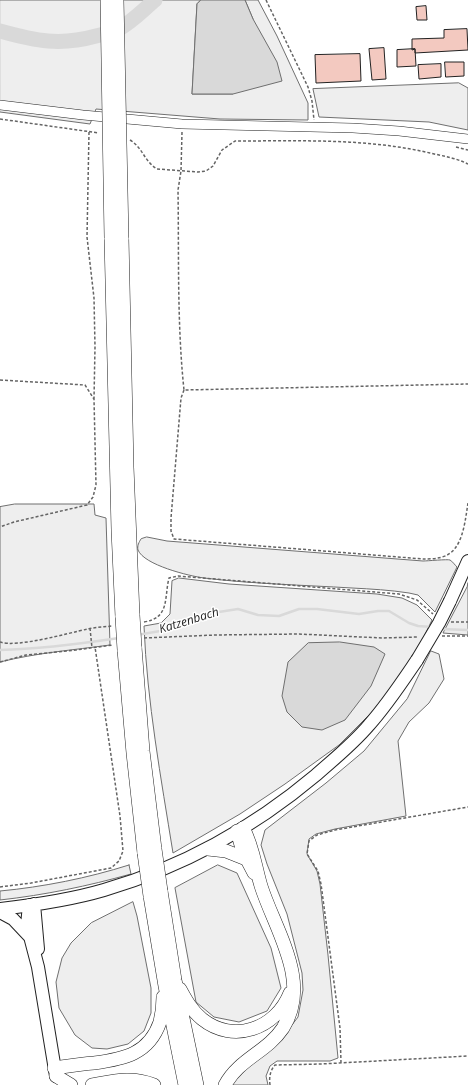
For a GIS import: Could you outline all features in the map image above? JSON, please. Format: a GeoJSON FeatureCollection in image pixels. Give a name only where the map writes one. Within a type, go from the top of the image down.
{"type":"FeatureCollection","features":[{"type":"Feature","properties":{"kind":"highway"},"geometry":{"type":"LineString","coordinates":[[107,0],[116,238]]}},
{"type":"Feature","properties":{"kind":"highway"},"geometry":{"type":"LineString","coordinates":[[117,0],[116,238],[118,530],[129,645],[133,753],[185,1085]]}},
{"type":"Feature","properties":{"kind":"highway"},"geometry":{"type":"LineString","coordinates":[[240,830],[240,845],[246,859],[262,886]]}},
{"type":"Feature","properties":{"kind":"highway"},"geometry":{"type":"LineString","coordinates":[[225,1085],[237,1068],[267,1046],[284,1026],[290,1011],[293,994],[292,978],[287,953],[262,886],[251,844],[240,830]]}},
{"type":"Feature","properties":{"kind":"highway"},"geometry":{"type":"LineString","coordinates":[[208,849],[226,851],[246,859]]}},
{"type":"Feature","properties":{"kind":"highway"},"geometry":{"type":"LineString","coordinates":[[170,983],[201,1019],[219,1028],[231,1031],[240,1031],[256,1028],[267,1023],[276,1015],[288,998],[292,986],[292,978]]}},
{"type":"Feature","properties":{"kind":"highway"},"geometry":{"type":"LineString","coordinates":[[56,1076],[131,1055],[142,1048],[153,1036],[160,1021],[170,983]]}},
{"type":"Feature","properties":{"kind":"highway"},"geometry":{"type":"LineString","coordinates":[[170,983],[197,1085]]}},
{"type":"Feature","properties":{"kind":"highway"},"geometry":{"type":"LineString","coordinates":[[56,1076],[72,1085]]}},
{"type":"Feature","properties":{"kind":"highway"},"geometry":{"type":"LineString","coordinates":[[92,1085],[106,1084],[125,1079],[133,1079],[154,1085]]}},
{"type":"Feature","properties":{"kind":"main road"},"geometry":{"type":"LineString","coordinates":[[0,910],[71,898],[105,890],[165,869],[208,849],[275,808],[342,753],[368,726],[397,690],[418,660],[439,624],[468,561]]}},
{"type":"Feature","properties":{"kind":"main road"},"geometry":{"type":"LineString","coordinates":[[31,905],[27,919],[38,967],[56,1076]]}},
{"type":"Feature","properties":{"kind":"main road"},"geometry":{"type":"LineString","coordinates":[[31,905],[38,940],[38,967]]}},
{"type":"Feature","properties":{"kind":"main road"},"geometry":{"type":"LineString","coordinates":[[0,910],[13,919],[30,937]]}},
{"type":"Feature","properties":{"kind":"street"},"geometry":{"type":"LineString","coordinates":[[0,105],[83,115],[182,124],[314,127],[399,131],[468,139]]}},
{"type":"Feature","properties":{"kind":"street"},"geometry":{"type":"LineString","coordinates":[[450,137],[468,143]]}},
{"type":"Feature","properties":{"kind":"path"},"geometry":{"type":"LineString","coordinates":[[266,0],[308,87],[312,101],[314,127]]}},
{"type":"Feature","properties":{"kind":"path"},"geometry":{"type":"LineString","coordinates":[[0,119],[105,135]]}},
{"type":"Feature","properties":{"kind":"path"},"geometry":{"type":"LineString","coordinates":[[182,124],[181,171],[178,190],[179,310],[181,363],[184,390],[181,398],[171,518],[171,531],[174,539],[423,559],[443,557],[456,548],[463,530],[468,503]]}},
{"type":"Feature","properties":{"kind":"path"},"geometry":{"type":"LineString","coordinates":[[0,527],[14,522],[87,505],[93,497],[96,485],[94,399],[96,354],[94,298],[87,237],[89,132]]}},
{"type":"Feature","properties":{"kind":"path"},"geometry":{"type":"LineString","coordinates":[[128,139],[138,145],[152,166],[162,170],[198,172],[210,169],[222,150],[234,141],[331,141],[388,145],[460,160],[468,164]]}},
{"type":"Feature","properties":{"kind":"path"},"geometry":{"type":"LineString","coordinates":[[0,380],[85,385],[94,399]]}},
{"type":"Feature","properties":{"kind":"path"},"geometry":{"type":"LineString","coordinates":[[184,390],[468,384]]}},
{"type":"Feature","properties":{"kind":"path"},"geometry":{"type":"LineString","coordinates":[[0,642],[6,644],[26,642],[126,620],[153,620],[162,614],[166,603],[169,578],[178,576],[399,594],[417,600],[430,612],[436,615]]}},
{"type":"Feature","properties":{"kind":"path"},"geometry":{"type":"LineString","coordinates":[[447,620],[453,623],[468,622]]}},
{"type":"Feature","properties":{"kind":"path"},"geometry":{"type":"LineString","coordinates":[[0,887],[32,883],[111,868],[119,861],[123,851],[120,816],[90,628]]}},
{"type":"Feature","properties":{"kind":"path"},"geometry":{"type":"LineString","coordinates":[[0,662],[26,655],[129,645],[148,637],[299,634],[382,638],[419,637]]}},
{"type":"Feature","properties":{"kind":"path"},"geometry":{"type":"LineString","coordinates":[[441,636],[468,636]]}},
{"type":"Feature","properties":{"kind":"path"},"geometry":{"type":"LineString","coordinates":[[341,1063],[340,1028],[321,884],[318,871],[307,854],[309,841],[316,835],[335,830],[468,808]]}},
{"type":"Feature","properties":{"kind":"path"},"geometry":{"type":"LineString","coordinates":[[270,1085],[270,1071],[275,1065],[468,1056]]}},
{"type":"Feature","properties":{"kind":"shaded area"},"geometry":{"type":"Polygon","coordinates":[[[0,0],[201,0],[197,4],[192,94],[233,94],[253,19],[245,0],[258,0],[277,36],[308,103],[308,120],[220,119],[96,109],[90,124],[0,112],[0,0]]]}},
{"type":"Feature","properties":{"kind":"shaded area"},"geometry":{"type":"Polygon","coordinates":[[[201,0],[245,0],[253,19],[277,62],[282,81],[233,94],[192,94],[197,4],[201,0]]]}},
{"type":"Feature","properties":{"kind":"shaded area"},"geometry":{"type":"Polygon","coordinates":[[[459,83],[468,88],[468,130],[429,122],[319,117],[313,89],[459,83]]]}},
{"type":"Feature","properties":{"kind":"shaded area"},"geometry":{"type":"Polygon","coordinates":[[[15,504],[94,504],[95,515],[106,518],[110,645],[41,654],[0,662],[0,507],[15,504]]]}},
{"type":"Feature","properties":{"kind":"shaded area"},"geometry":{"type":"Polygon","coordinates":[[[147,537],[167,541],[423,561],[450,560],[457,567],[435,612],[418,595],[409,593],[373,589],[241,582],[188,575],[158,565],[142,555],[138,550],[138,546],[141,539],[147,537]]]}},
{"type":"Feature","properties":{"kind":"shaded area"},"geometry":{"type":"Polygon","coordinates":[[[179,578],[229,584],[377,594],[402,598],[417,605],[432,620],[416,653],[400,677],[375,709],[339,745],[240,814],[173,853],[151,711],[144,626],[161,623],[170,614],[172,581],[179,578]]]}},
{"type":"Feature","properties":{"kind":"shaded area"},"geometry":{"type":"Polygon","coordinates":[[[468,583],[468,635],[443,633],[467,587],[468,583]]]}},
{"type":"Feature","properties":{"kind":"shaded area"},"geometry":{"type":"Polygon","coordinates":[[[340,642],[374,647],[385,654],[371,686],[345,720],[322,730],[302,727],[287,712],[282,696],[288,662],[308,643],[340,642]]]}},
{"type":"Feature","properties":{"kind":"shaded area"},"geometry":{"type":"Polygon","coordinates":[[[431,651],[439,654],[444,679],[429,703],[409,722],[398,741],[406,816],[335,829],[316,834],[309,839],[307,854],[317,871],[320,884],[338,1058],[330,1061],[277,1061],[270,1066],[266,1076],[268,1085],[231,1085],[234,1079],[279,1042],[298,1017],[303,990],[302,973],[287,914],[261,845],[265,830],[326,783],[364,751],[407,699],[431,651]]]}},
{"type":"Feature","properties":{"kind":"shaded area"},"geometry":{"type":"Polygon","coordinates":[[[129,865],[131,874],[66,890],[0,900],[0,891],[65,881],[98,874],[129,865]]]}},
{"type":"Feature","properties":{"kind":"shaded area"},"geometry":{"type":"Polygon","coordinates":[[[218,865],[237,873],[271,948],[281,988],[267,1011],[239,1022],[214,1017],[196,1002],[175,888],[218,865]]]}},
{"type":"Feature","properties":{"kind":"shaded area"},"geometry":{"type":"Polygon","coordinates":[[[133,902],[151,988],[151,1013],[144,1031],[128,1044],[107,1049],[92,1048],[75,1035],[59,1008],[56,982],[62,958],[71,943],[91,923],[133,902]]]}},
{"type":"Feature","properties":{"kind":"building"},"geometry":{"type":"Polygon","coordinates":[[[426,6],[427,20],[417,20],[416,7],[426,6]]]}},
{"type":"Feature","properties":{"kind":"building"},"geometry":{"type":"Polygon","coordinates":[[[467,29],[468,50],[415,53],[415,49],[412,50],[412,39],[444,38],[444,30],[467,29]]]}},
{"type":"Feature","properties":{"kind":"building"},"geometry":{"type":"Polygon","coordinates":[[[384,48],[386,79],[372,80],[369,49],[384,48]]]}},
{"type":"Feature","properties":{"kind":"building"},"geometry":{"type":"Polygon","coordinates":[[[415,49],[416,66],[397,67],[397,50],[415,49]]]}},
{"type":"Feature","properties":{"kind":"building"},"geometry":{"type":"Polygon","coordinates":[[[360,54],[361,81],[316,83],[315,55],[360,54]]]}},
{"type":"Feature","properties":{"kind":"building"},"geometry":{"type":"Polygon","coordinates":[[[445,62],[464,62],[464,76],[446,77],[445,62]]]}},
{"type":"Feature","properties":{"kind":"building"},"geometry":{"type":"Polygon","coordinates":[[[441,64],[441,77],[419,79],[418,65],[441,64]]]}},
{"type":"Feature","properties":{"kind":"waterway"},"geometry":{"type":"LineString","coordinates":[[0,31],[37,40],[71,41],[83,39],[117,30],[132,20],[155,0]]}},
{"type":"Feature","properties":{"kind":"waterway","name":"Katzenbach"},"geometry":{"type":"LineString","coordinates":[[137,635],[166,630],[206,614],[238,609],[258,615],[279,616],[299,609],[317,609],[359,614],[389,611],[409,623],[418,626],[432,627]]}},
{"type":"Feature","properties":{"kind":"waterway","name":"Katzenbach"},"geometry":{"type":"LineString","coordinates":[[441,629],[468,630]]}},
{"type":"Feature","properties":{"kind":"waterway","name":"Katzenbach"},"geometry":{"type":"LineString","coordinates":[[0,650],[60,646],[119,638]]}}]}
